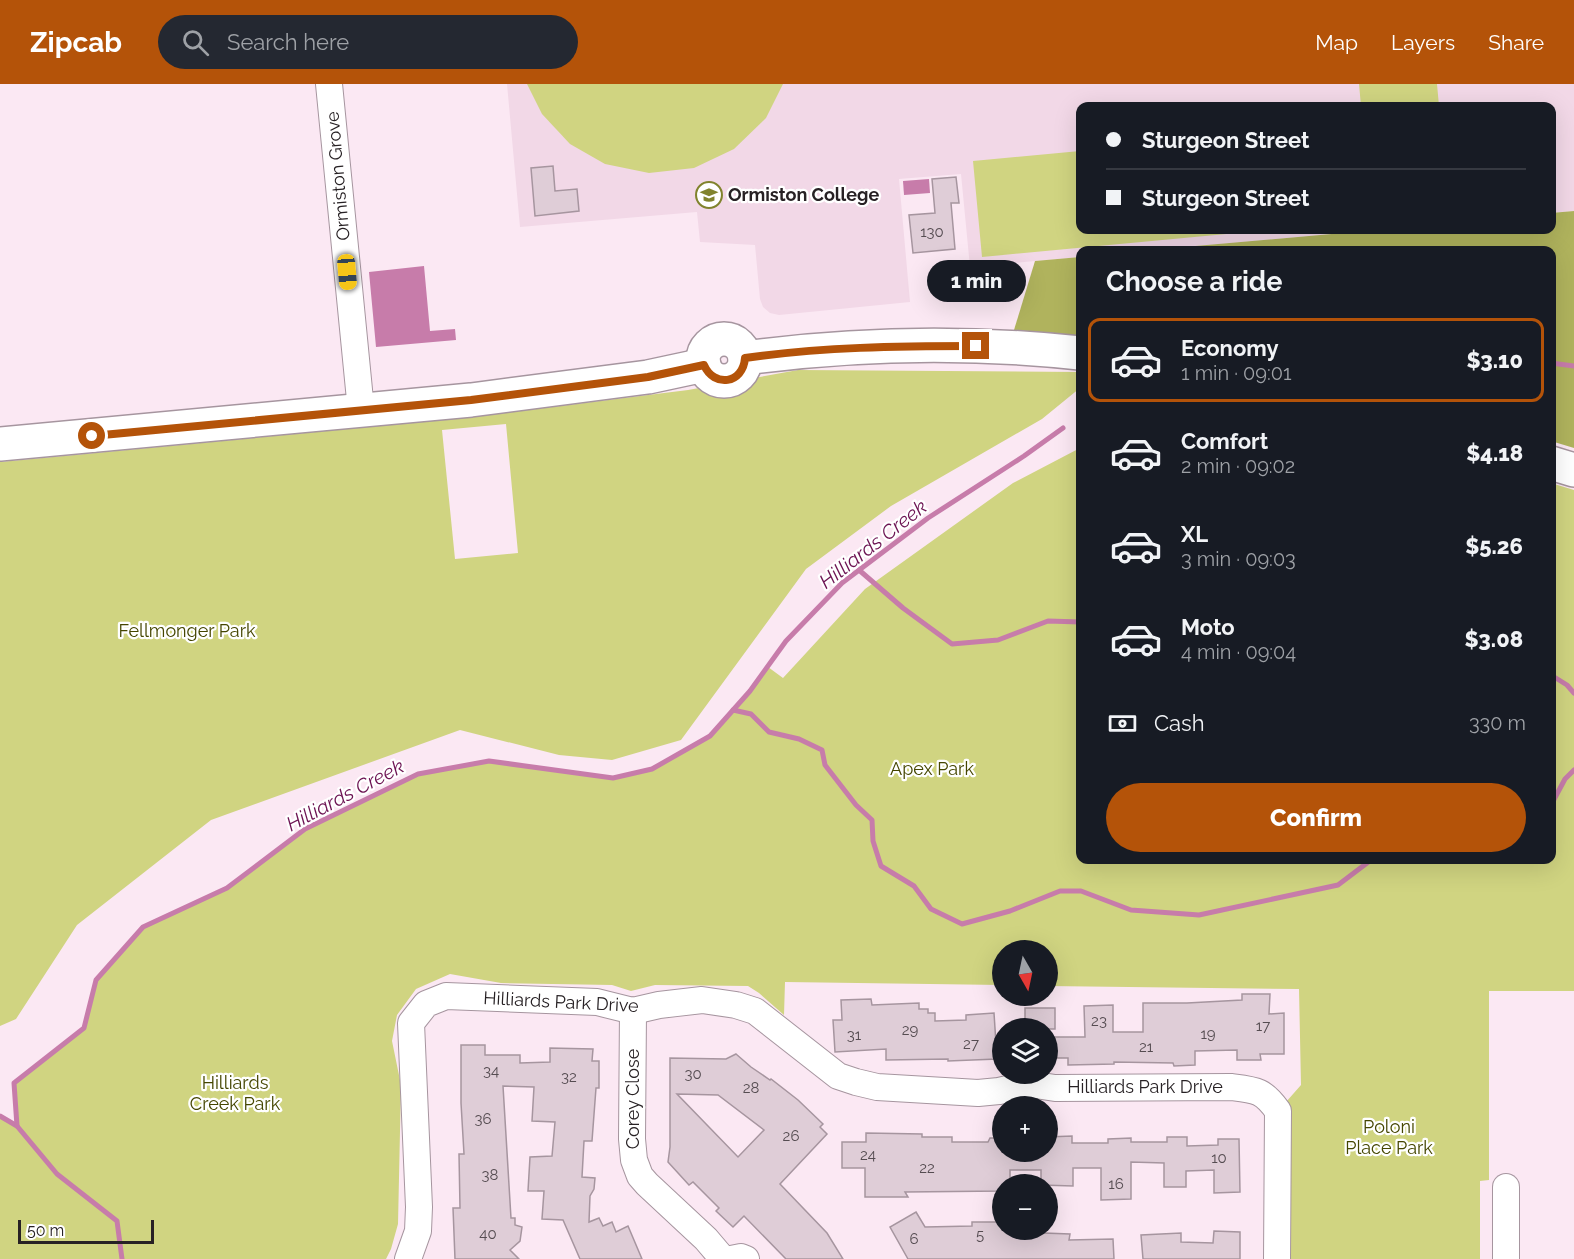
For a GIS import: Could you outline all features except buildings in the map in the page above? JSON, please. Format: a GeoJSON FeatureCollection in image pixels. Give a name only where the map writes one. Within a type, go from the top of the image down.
{"type":"FeatureCollection","features":[{"type":"Feature","properties":{"kind":"main road"},"geometry":{"type":"LineString","coordinates":[[0,444],[501,396],[648,377],[704,365],[705,352],[709,346],[720,340],[727,340],[740,346],[745,358],[835,348],[901,346],[976,346],[1076,353]]}},
{"type":"Feature","properties":{"kind":"main road"},"geometry":{"type":"LineString","coordinates":[[1556,465],[1574,470]]}},
{"type":"Feature","properties":{"kind":"street","name":"Ormiston Grove"},"geometry":{"type":"LineString","coordinates":[[329,84],[361,410]]}},
{"type":"Feature","properties":{"kind":"street","name":"Hilliards Park Drive"},"geometry":{"type":"LineString","coordinates":[[409,1259],[418,1231],[419,1207],[411,1023],[426,1004],[446,996],[597,1002],[633,1011],[659,1005],[702,1000],[736,1005],[755,1011],[838,1076],[878,1087],[978,1093],[1029,1084],[1055,1088],[1231,1087],[1256,1090],[1268,1096],[1278,1111],[1277,1259]]}},
{"type":"Feature","properties":{"kind":"street","name":"Corey Close"},"geometry":{"type":"LineString","coordinates":[[633,1011],[632,1139],[634,1160],[640,1176],[647,1184],[706,1239],[723,1259]]}},
{"type":"Feature","properties":{"kind":"street"},"geometry":{"type":"LineString","coordinates":[[1506,1187],[1506,1259]]}},
{"type":"Feature","properties":{"kind":"street"},"geometry":{"type":"LineString","coordinates":[[731,1259],[741,1257],[746,1259]]}},
{"type":"Feature","properties":{"kind":"shaded area","name":"Ormiston College"},"geometry":{"type":"Polygon","coordinates":[[[507,84],[1574,84],[1574,211],[1556,213],[1556,102],[1076,102],[1076,234],[1331,234],[1195,246],[1076,246],[1076,257],[970,267],[961,174],[899,179],[910,302],[779,315],[770,313],[763,307],[760,299],[755,245],[700,242],[697,212],[520,227],[507,84]]]}},
{"type":"Feature","properties":{"kind":"shaded area"},"geometry":{"type":"Polygon","coordinates":[[[929,179],[930,193],[904,195],[903,181],[929,179]]]}},
{"type":"Feature","properties":{"kind":"shaded area"},"geometry":{"type":"Polygon","coordinates":[[[424,266],[430,331],[455,329],[456,340],[376,347],[369,272],[424,266]]]}},
{"type":"Feature","properties":{"kind":"green space"},"geometry":{"type":"Polygon","coordinates":[[[527,84],[783,84],[766,118],[734,149],[694,168],[649,173],[605,164],[570,144],[542,114],[527,84]]]}},
{"type":"Feature","properties":{"kind":"green space"},"geometry":{"type":"Polygon","coordinates":[[[1359,84],[1437,84],[1439,102],[1361,102],[1359,84]]]}},
{"type":"Feature","properties":{"kind":"green space"},"geometry":{"type":"Polygon","coordinates":[[[1076,151],[1076,234],[1226,234],[1099,246],[1076,246],[1076,248],[982,257],[973,161],[1076,151]]]}},
{"type":"Feature","properties":{"kind":"green space"},"geometry":{"type":"Polygon","coordinates":[[[1574,211],[1574,448],[1556,443],[1556,246],[1195,246],[1331,234],[1556,234],[1556,213],[1574,211]]]}},
{"type":"Feature","properties":{"kind":"green space"},"geometry":{"type":"Polygon","coordinates":[[[1076,257],[1076,336],[1014,330],[1035,261],[1076,257]]]}},
{"type":"Feature","properties":{"kind":"green space","name":"Fellmonger Park"},"geometry":{"type":"Polygon","coordinates":[[[798,370],[1076,372],[1076,391],[1042,419],[891,506],[806,569],[681,740],[612,760],[559,755],[460,730],[211,820],[77,925],[16,1019],[0,1026],[0,462],[473,417],[688,390],[798,370]],[[506,424],[442,430],[455,559],[518,553],[506,424]]]}},
{"type":"Feature","properties":{"kind":"green space"},"geometry":{"type":"Polygon","coordinates":[[[1076,450],[1076,864],[1556,864],[1556,485],[1574,490],[1574,991],[1489,991],[1489,1180],[1480,1181],[1480,1259],[1287,1259],[1286,1102],[1301,1085],[1299,989],[1058,986],[1058,940],[992,940],[992,985],[785,982],[784,1015],[748,986],[655,985],[631,991],[612,985],[501,983],[450,974],[416,989],[397,1015],[392,1041],[401,1085],[398,1224],[386,1259],[0,1259],[0,1116],[17,1126],[14,1083],[84,1028],[96,980],[143,927],[227,888],[305,829],[418,774],[489,761],[613,777],[652,769],[710,736],[768,667],[783,678],[865,589],[1013,483],[1076,450]]]}},
{"type":"Feature","properties":{"kind":"waterway","name":"Hilliards Creek"},"geometry":{"type":"LineString","coordinates":[[1556,364],[1574,366]]}},
{"type":"Feature","properties":{"kind":"waterway","name":"Hilliards Creek"},"geometry":{"type":"LineString","coordinates":[[122,1259],[117,1221],[57,1174],[17,1126],[14,1083],[84,1028],[96,980],[143,927],[227,888],[305,829],[418,774],[489,761],[613,778],[652,769],[710,736],[750,691],[786,641],[842,583],[928,518],[1063,428]]}},
{"type":"Feature","properties":{"kind":"waterway"},"geometry":{"type":"LineString","coordinates":[[859,570],[903,608],[952,644],[998,640],[1048,621],[1076,622]]}},
{"type":"Feature","properties":{"kind":"waterway"},"geometry":{"type":"LineString","coordinates":[[1556,678],[1574,693]]}},
{"type":"Feature","properties":{"kind":"waterway"},"geometry":{"type":"LineString","coordinates":[[733,710],[751,714],[769,732],[799,739],[822,750],[825,765],[856,805],[872,820],[873,841],[881,866],[914,886],[931,909],[962,924],[1010,911],[1060,891],[1081,891],[1131,910],[1199,915],[1338,885],[1366,864]]}},
{"type":"Feature","properties":{"kind":"waterway"},"geometry":{"type":"LineString","coordinates":[[1556,796],[1565,779],[1574,770]]}},
{"type":"Feature","properties":{"kind":"waterway"},"geometry":{"type":"LineString","coordinates":[[0,1116],[17,1126]]}},
{"type":"Feature","properties":{"kind":"place","name":"Ormiston College"},"geometry":{"type":"Point","coordinates":[709,195]}},
{"type":"Feature","properties":{"kind":"route"},"geometry":{"type":"LineString","coordinates":[[92,436],[471,400],[648,377],[704,365],[711,376],[724,381],[731,380],[742,372],[745,358],[835,348],[976,346]]}},
{"type":"Feature","properties":{"kind":"park label","name":"Apex Park"},"geometry":{"type":"Point","coordinates":[932,769]}},
{"type":"Feature","properties":{"kind":"park label","name":"Hilliards Creek Park"},"geometry":{"type":"Point","coordinates":[235,1093]}},
{"type":"Feature","properties":{"kind":"park label","name":"Poloni Place Park"},"geometry":{"type":"Point","coordinates":[1389,1137]}}]}
